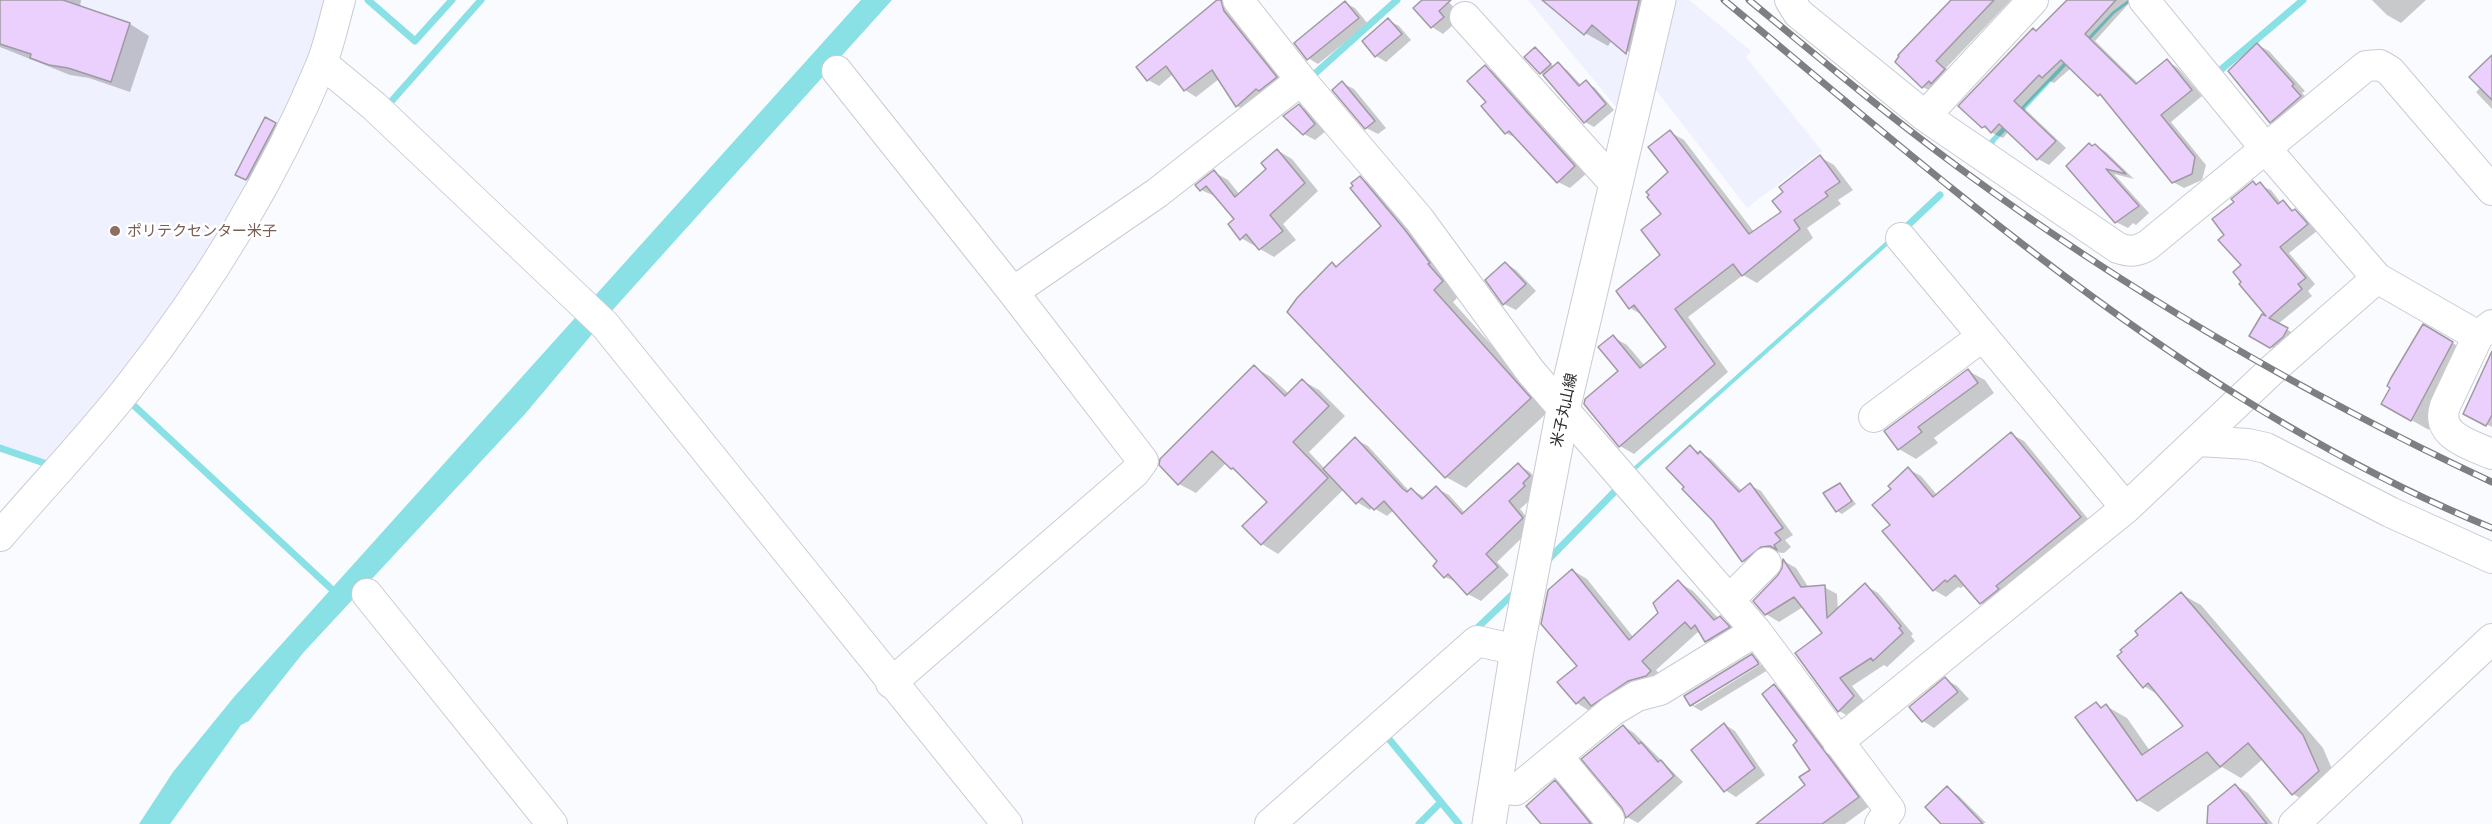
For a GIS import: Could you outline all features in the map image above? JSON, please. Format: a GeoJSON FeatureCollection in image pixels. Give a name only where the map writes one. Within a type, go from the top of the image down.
{"type":"FeatureCollection","features":[{"type":"Feature","properties":{"kind":"main road","name":"米子丸山線"},"geometry":{"type":"LineString","coordinates":[[1489,824],[1517,650],[1563,410],[1659,0]]}},
{"type":"Feature","properties":{"kind":"street"},"geometry":{"type":"LineString","coordinates":[[0,536],[127,389],[210,276],[328,68],[340,0]]}},
{"type":"Feature","properties":{"kind":"street"},"geometry":{"type":"LineString","coordinates":[[1238,0],[1301,80],[1419,219],[1531,372],[1756,631],[1838,742],[1891,819]]}},
{"type":"Feature","properties":{"kind":"street"},"geometry":{"type":"LineString","coordinates":[[1790,0],[1798,13],[1925,116],[2118,248],[2127,251],[2139,250],[2148,245],[2358,70],[2366,66],[2380,65],[2390,71],[2488,177]]}},
{"type":"Feature","properties":{"kind":"street"},"geometry":{"type":"LineString","coordinates":[[1925,116],[2033,0]]}},
{"type":"Feature","properties":{"kind":"street"},"geometry":{"type":"LineString","coordinates":[[2144,0],[2266,149],[2377,278],[2485,330],[2445,406],[2443,418],[2448,431],[2456,438],[2492,454]]}},
{"type":"Feature","properties":{"kind":"street"},"geometry":{"type":"LineString","coordinates":[[1465,17],[1616,185]]}},
{"type":"Feature","properties":{"kind":"street"},"geometry":{"type":"LineString","coordinates":[[328,68],[594,315],[1007,824]]}},
{"type":"Feature","properties":{"kind":"street"},"geometry":{"type":"LineString","coordinates":[[837,71],[1143,460],[1134,473],[891,683]]}},
{"type":"Feature","properties":{"kind":"street"},"geometry":{"type":"LineString","coordinates":[[1013,292],[1165,186],[1301,80]]}},
{"type":"Feature","properties":{"kind":"street"},"geometry":{"type":"LineString","coordinates":[[1901,238],[2126,508]]}},
{"type":"Feature","properties":{"kind":"street"},"geometry":{"type":"LineString","coordinates":[[1838,742],[2126,508],[2273,369],[2377,278]]}},
{"type":"Feature","properties":{"kind":"street"},"geometry":{"type":"LineString","coordinates":[[1874,417],[1983,336]]}},
{"type":"Feature","properties":{"kind":"street"},"geometry":{"type":"LineString","coordinates":[[2199,441],[2248,444],[2266,448],[2390,512],[2492,558]]}},
{"type":"Feature","properties":{"kind":"street"},"geometry":{"type":"LineString","coordinates":[[1729,600],[1766,563]]}},
{"type":"Feature","properties":{"kind":"street"},"geometry":{"type":"LineString","coordinates":[[367,594],[552,824]]}},
{"type":"Feature","properties":{"kind":"street"},"geometry":{"type":"LineString","coordinates":[[1495,788],[1516,789],[1612,711],[1637,696],[1660,690],[1756,631]]}},
{"type":"Feature","properties":{"kind":"street"},"geometry":{"type":"LineString","coordinates":[[2294,824],[2492,639]]}},
{"type":"Feature","properties":{"kind":"street"},"geometry":{"type":"LineString","coordinates":[[1270,824],[1477,641],[1517,650]]}},
{"type":"Feature","properties":{"kind":"street"},"geometry":{"type":"LineString","coordinates":[[1557,756],[1609,819]]}},
{"type":"Feature","properties":{"kind":"shaded area","name":"ポリテクセンター米子"},"geometry":{"type":"Polygon","coordinates":[[[0,0],[334,0],[247,202],[54,465],[0,446],[0,0]]]}},
{"type":"Feature","properties":{"kind":"shaded area"},"geometry":{"type":"Polygon","coordinates":[[[1528,0],[1643,0],[1616,107],[1528,0]]]}},
{"type":"Feature","properties":{"kind":"shaded area"},"geometry":{"type":"Polygon","coordinates":[[[1674,0],[1689,0],[1751,51],[1746,57],[1822,151],[1747,208],[1653,86],[1674,0]]]}},
{"type":"Feature","properties":{"kind":"water"},"geometry":{"type":"Polygon","coordinates":[[[861,0],[892,0],[609,314],[525,414],[303,653],[249,721],[241,725],[170,824],[139,824],[173,772],[234,697],[861,0]]]}},
{"type":"Feature","properties":{"kind":"water"},"geometry":{"type":"Polygon","coordinates":[[[2128,0],[2130,2],[2114,14],[1992,148],[1987,143],[2112,12],[2128,0]]]}},
{"type":"Feature","properties":{"kind":"water"},"geometry":{"type":"Polygon","coordinates":[[[1893,235],[1896,238],[1637,469],[1633,476],[1629,471],[1893,235]]]}},
{"type":"Feature","properties":{"kind":"building"},"geometry":{"type":"Polygon","coordinates":[[[0,0],[63,0],[130,23],[111,82],[68,68],[49,65],[30,58],[31,54],[0,44],[0,0]]]}},
{"type":"Feature","properties":{"kind":"building"},"geometry":{"type":"Polygon","coordinates":[[[1217,0],[1221,0],[1224,11],[1277,77],[1259,91],[1256,89],[1236,107],[1212,70],[1184,91],[1166,66],[1147,81],[1136,67],[1217,0]]]}},
{"type":"Feature","properties":{"kind":"building"},"geometry":{"type":"Polygon","coordinates":[[[1422,0],[1451,0],[1439,11],[1444,17],[1431,28],[1413,8],[1422,0]]]}},
{"type":"Feature","properties":{"kind":"building"},"geometry":{"type":"Polygon","coordinates":[[[1542,0],[1639,0],[1626,54],[1592,25],[1584,35],[1542,0]]]}},
{"type":"Feature","properties":{"kind":"building"},"geometry":{"type":"Polygon","coordinates":[[[1951,0],[1994,0],[1936,61],[1945,69],[1931,84],[1929,81],[1922,88],[1895,62],[1898,55],[1951,0]]]}},
{"type":"Feature","properties":{"kind":"building"},"geometry":{"type":"Polygon","coordinates":[[[2067,0],[2116,0],[2085,34],[2136,84],[2167,59],[2192,90],[2161,115],[2195,157],[2192,174],[2172,183],[2100,94],[2098,96],[2061,60],[2042,78],[2039,75],[2014,101],[2056,141],[2037,160],[1999,124],[1991,133],[1985,126],[1982,128],[1958,106],[2033,28],[2036,31],[2067,0]]]}},
{"type":"Feature","properties":{"kind":"building"},"geometry":{"type":"Polygon","coordinates":[[[1345,1],[1359,18],[1307,60],[1294,43],[1345,1]]]}},
{"type":"Feature","properties":{"kind":"building"},"geometry":{"type":"Polygon","coordinates":[[[1388,18],[1402,34],[1375,57],[1362,41],[1388,18]]]}},
{"type":"Feature","properties":{"kind":"building"},"geometry":{"type":"Polygon","coordinates":[[[2257,43],[2294,84],[2292,86],[2301,96],[2270,123],[2228,71],[2257,43]]]}},
{"type":"Feature","properties":{"kind":"building"},"geometry":{"type":"Polygon","coordinates":[[[1535,47],[1551,64],[1540,74],[1524,57],[1535,47]]]}},
{"type":"Feature","properties":{"kind":"building"},"geometry":{"type":"Polygon","coordinates":[[[2492,55],[2492,100],[2469,77],[2492,55]]]}},
{"type":"Feature","properties":{"kind":"building"},"geometry":{"type":"Polygon","coordinates":[[[1558,62],[1579,86],[1586,80],[1606,104],[1584,123],[1543,75],[1558,62]]]}},
{"type":"Feature","properties":{"kind":"building"},"geometry":{"type":"Polygon","coordinates":[[[1485,65],[1575,166],[1557,183],[1509,131],[1505,134],[1481,106],[1486,102],[1467,81],[1485,65]]]}},
{"type":"Feature","properties":{"kind":"building"},"geometry":{"type":"Polygon","coordinates":[[[1342,81],[1375,121],[1365,129],[1332,90],[1342,81]]]}},
{"type":"Feature","properties":{"kind":"building"},"geometry":{"type":"Polygon","coordinates":[[[1299,104],[1315,124],[1303,135],[1283,116],[1299,104]]]}},
{"type":"Feature","properties":{"kind":"building"},"geometry":{"type":"Polygon","coordinates":[[[265,117],[276,123],[246,180],[235,175],[265,117]]]}},
{"type":"Feature","properties":{"kind":"building"},"geometry":{"type":"Polygon","coordinates":[[[1670,130],[1749,234],[1781,212],[1772,201],[1783,192],[1779,187],[1820,155],[1840,182],[1825,192],[1828,196],[1794,220],[1800,229],[1742,276],[1733,264],[1675,309],[1715,364],[1619,447],[1584,404],[1585,399],[1618,371],[1598,347],[1613,335],[1640,368],[1666,347],[1634,305],[1629,309],[1616,291],[1660,255],[1641,230],[1661,214],[1647,197],[1649,195],[1646,192],[1668,172],[1648,147],[1670,130]]]}},
{"type":"Feature","properties":{"kind":"building"},"geometry":{"type":"Polygon","coordinates":[[[2089,143],[2092,146],[2095,144],[2126,174],[2106,169],[2139,206],[2115,223],[2066,166],[2089,143]]]}},
{"type":"Feature","properties":{"kind":"building"},"geometry":{"type":"Polygon","coordinates":[[[1277,149],[1305,183],[1270,215],[1283,231],[1259,250],[1246,234],[1240,240],[1228,224],[1234,219],[1206,186],[1200,191],[1195,185],[1214,170],[1235,197],[1266,169],[1261,163],[1277,149]]]}},
{"type":"Feature","properties":{"kind":"building"},"geometry":{"type":"Polygon","coordinates":[[[1360,176],[1405,230],[1430,263],[1428,264],[1443,281],[1434,290],[1531,398],[1445,478],[1287,312],[1297,298],[1332,262],[1336,267],[1381,226],[1350,188],[1353,186],[1351,183],[1360,176]]]}},
{"type":"Feature","properties":{"kind":"building"},"geometry":{"type":"Polygon","coordinates":[[[2253,181],[2256,185],[2260,182],[2278,204],[2283,200],[2292,211],[2295,209],[2308,224],[2280,247],[2306,278],[2298,284],[2302,289],[2269,318],[2288,328],[2283,337],[2270,348],[2249,336],[2262,314],[2266,316],[2239,284],[2241,282],[2233,272],[2241,265],[2218,240],[2224,235],[2212,219],[2234,202],[2231,199],[2253,181]]]}},
{"type":"Feature","properties":{"kind":"building"},"geometry":{"type":"Polygon","coordinates":[[[1505,262],[1526,284],[1503,305],[1485,280],[1505,262]]]}},
{"type":"Feature","properties":{"kind":"building"},"geometry":{"type":"Polygon","coordinates":[[[2423,324],[2453,342],[2411,421],[2381,404],[2390,388],[2387,386],[2391,378],[2423,324]]]}},
{"type":"Feature","properties":{"kind":"building"},"geometry":{"type":"Polygon","coordinates":[[[2492,351],[2492,415],[2486,426],[2463,414],[2492,351]]]}},
{"type":"Feature","properties":{"kind":"building"},"geometry":{"type":"Polygon","coordinates":[[[1254,365],[1285,396],[1302,379],[1329,406],[1293,442],[1328,478],[1261,545],[1242,526],[1267,502],[1233,468],[1231,469],[1212,451],[1178,485],[1159,465],[1160,459],[1254,365]]]}},
{"type":"Feature","properties":{"kind":"building"},"geometry":{"type":"Polygon","coordinates":[[[1968,369],[1978,383],[1918,427],[1922,432],[1898,450],[1884,431],[1968,369]]]}},
{"type":"Feature","properties":{"kind":"building"},"geometry":{"type":"Polygon","coordinates":[[[2011,432],[2081,517],[1996,586],[1999,589],[1980,604],[1955,575],[1947,582],[1945,580],[1933,591],[1882,531],[1890,525],[1872,505],[1891,489],[1888,486],[1908,467],[1933,497],[2011,432]]]}},
{"type":"Feature","properties":{"kind":"building"},"geometry":{"type":"Polygon","coordinates":[[[1355,437],[1407,492],[1411,488],[1422,499],[1436,486],[1462,514],[1518,463],[1530,476],[1523,483],[1525,486],[1509,501],[1523,518],[1486,554],[1498,567],[1467,595],[1448,574],[1444,578],[1433,566],[1437,561],[1384,501],[1374,510],[1362,498],[1356,504],[1323,469],[1355,437]]]}},
{"type":"Feature","properties":{"kind":"building"},"geometry":{"type":"Polygon","coordinates":[[[1690,445],[1698,454],[1700,451],[1739,492],[1750,483],[1783,528],[1775,533],[1781,540],[1774,545],[1777,550],[1770,546],[1761,547],[1742,562],[1713,521],[1682,489],[1684,487],[1666,468],[1690,445]]]}},
{"type":"Feature","properties":{"kind":"building"},"geometry":{"type":"Polygon","coordinates":[[[1840,483],[1852,501],[1836,512],[1823,493],[1840,483]]]}},
{"type":"Feature","properties":{"kind":"building"},"geometry":{"type":"Polygon","coordinates":[[[1783,559],[1801,587],[1825,585],[1827,618],[1865,583],[1901,626],[1899,628],[1903,633],[1873,661],[1871,658],[1840,678],[1854,696],[1838,712],[1795,653],[1822,633],[1794,597],[1765,615],[1753,601],[1778,575],[1783,559]]]}},
{"type":"Feature","properties":{"kind":"building"},"geometry":{"type":"Polygon","coordinates":[[[1572,569],[1629,640],[1658,613],[1653,603],[1678,580],[1714,620],[1720,616],[1730,627],[1705,642],[1695,625],[1691,629],[1685,622],[1642,661],[1651,671],[1646,676],[1628,681],[1591,706],[1584,697],[1576,704],[1557,682],[1577,666],[1541,624],[1548,590],[1572,569]]]}},
{"type":"Feature","properties":{"kind":"building"},"geometry":{"type":"Polygon","coordinates":[[[2181,592],[2303,735],[2319,771],[2292,795],[2248,743],[2220,767],[2207,752],[2137,801],[2075,717],[2096,702],[2101,708],[2106,704],[2142,755],[2183,726],[2148,683],[2143,688],[2117,656],[2122,652],[2120,650],[2138,635],[2135,631],[2181,592]]]}},
{"type":"Feature","properties":{"kind":"building"},"geometry":{"type":"Polygon","coordinates":[[[1752,654],[1759,664],[1690,706],[1684,696],[1752,654]]]}},
{"type":"Feature","properties":{"kind":"building"},"geometry":{"type":"Polygon","coordinates":[[[1945,677],[1958,692],[1922,722],[1909,707],[1945,677]]]}},
{"type":"Feature","properties":{"kind":"building"},"geometry":{"type":"Polygon","coordinates":[[[1774,684],[1859,797],[1822,824],[1756,824],[1805,785],[1799,777],[1810,770],[1793,745],[1797,741],[1762,694],[1774,684]]]}},
{"type":"Feature","properties":{"kind":"building"},"geometry":{"type":"Polygon","coordinates":[[[1724,723],[1755,768],[1724,792],[1691,750],[1724,723]]]}},
{"type":"Feature","properties":{"kind":"building"},"geometry":{"type":"Polygon","coordinates":[[[1623,725],[1658,762],[1661,760],[1674,776],[1626,818],[1622,808],[1581,759],[1623,725]]]}},
{"type":"Feature","properties":{"kind":"building"},"geometry":{"type":"Polygon","coordinates":[[[1555,780],[1591,824],[1541,824],[1526,806],[1555,780]]]}},
{"type":"Feature","properties":{"kind":"building"},"geometry":{"type":"Polygon","coordinates":[[[2235,784],[2267,824],[2207,824],[2208,806],[2235,784]]]}},
{"type":"Feature","properties":{"kind":"building"},"geometry":{"type":"Polygon","coordinates":[[[1947,786],[1983,824],[1941,824],[1925,807],[1947,786]]]}},
{"type":"Feature","properties":{"kind":"waterway"},"geometry":{"type":"LineString","coordinates":[[368,0],[415,41],[452,0]]}},
{"type":"Feature","properties":{"kind":"waterway"},"geometry":{"type":"LineString","coordinates":[[389,104],[481,0]]}},
{"type":"Feature","properties":{"kind":"waterway"},"geometry":{"type":"LineString","coordinates":[[1310,78],[1397,0]]}},
{"type":"Feature","properties":{"kind":"waterway"},"geometry":{"type":"LineString","coordinates":[[2217,73],[2303,0]]}},
{"type":"Feature","properties":{"kind":"waterway"},"geometry":{"type":"LineString","coordinates":[[1903,230],[1940,195]]}},
{"type":"Feature","properties":{"kind":"waterway"},"geometry":{"type":"LineString","coordinates":[[129,401],[338,595]]}},
{"type":"Feature","properties":{"kind":"waterway"},"geometry":{"type":"LineString","coordinates":[[0,448],[50,465]]}},
{"type":"Feature","properties":{"kind":"waterway"},"geometry":{"type":"LineString","coordinates":[[1547,561],[1621,485]]}},
{"type":"Feature","properties":{"kind":"waterway"},"geometry":{"type":"LineString","coordinates":[[1473,632],[1515,592]]}},
{"type":"Feature","properties":{"kind":"waterway"},"geometry":{"type":"LineString","coordinates":[[1384,733],[1459,824]]}},
{"type":"Feature","properties":{"kind":"waterway"},"geometry":{"type":"LineString","coordinates":[[1419,824],[1441,802]]}},
{"type":"Feature","properties":{"kind":"railway"},"geometry":{"type":"LineString","coordinates":[[1724,0],[1995,223],[2088,294],[2183,360],[2282,423],[2384,479],[2492,528]]}},
{"type":"Feature","properties":{"kind":"railway"},"geometry":{"type":"LineString","coordinates":[[1749,0],[1931,147],[2085,255],[2217,338],[2285,376],[2353,413],[2492,482]]}},
{"type":"Feature","properties":{"kind":"place","name":"ポリテクセンター米子"},"geometry":{"type":"Point","coordinates":[115,231]}}]}
